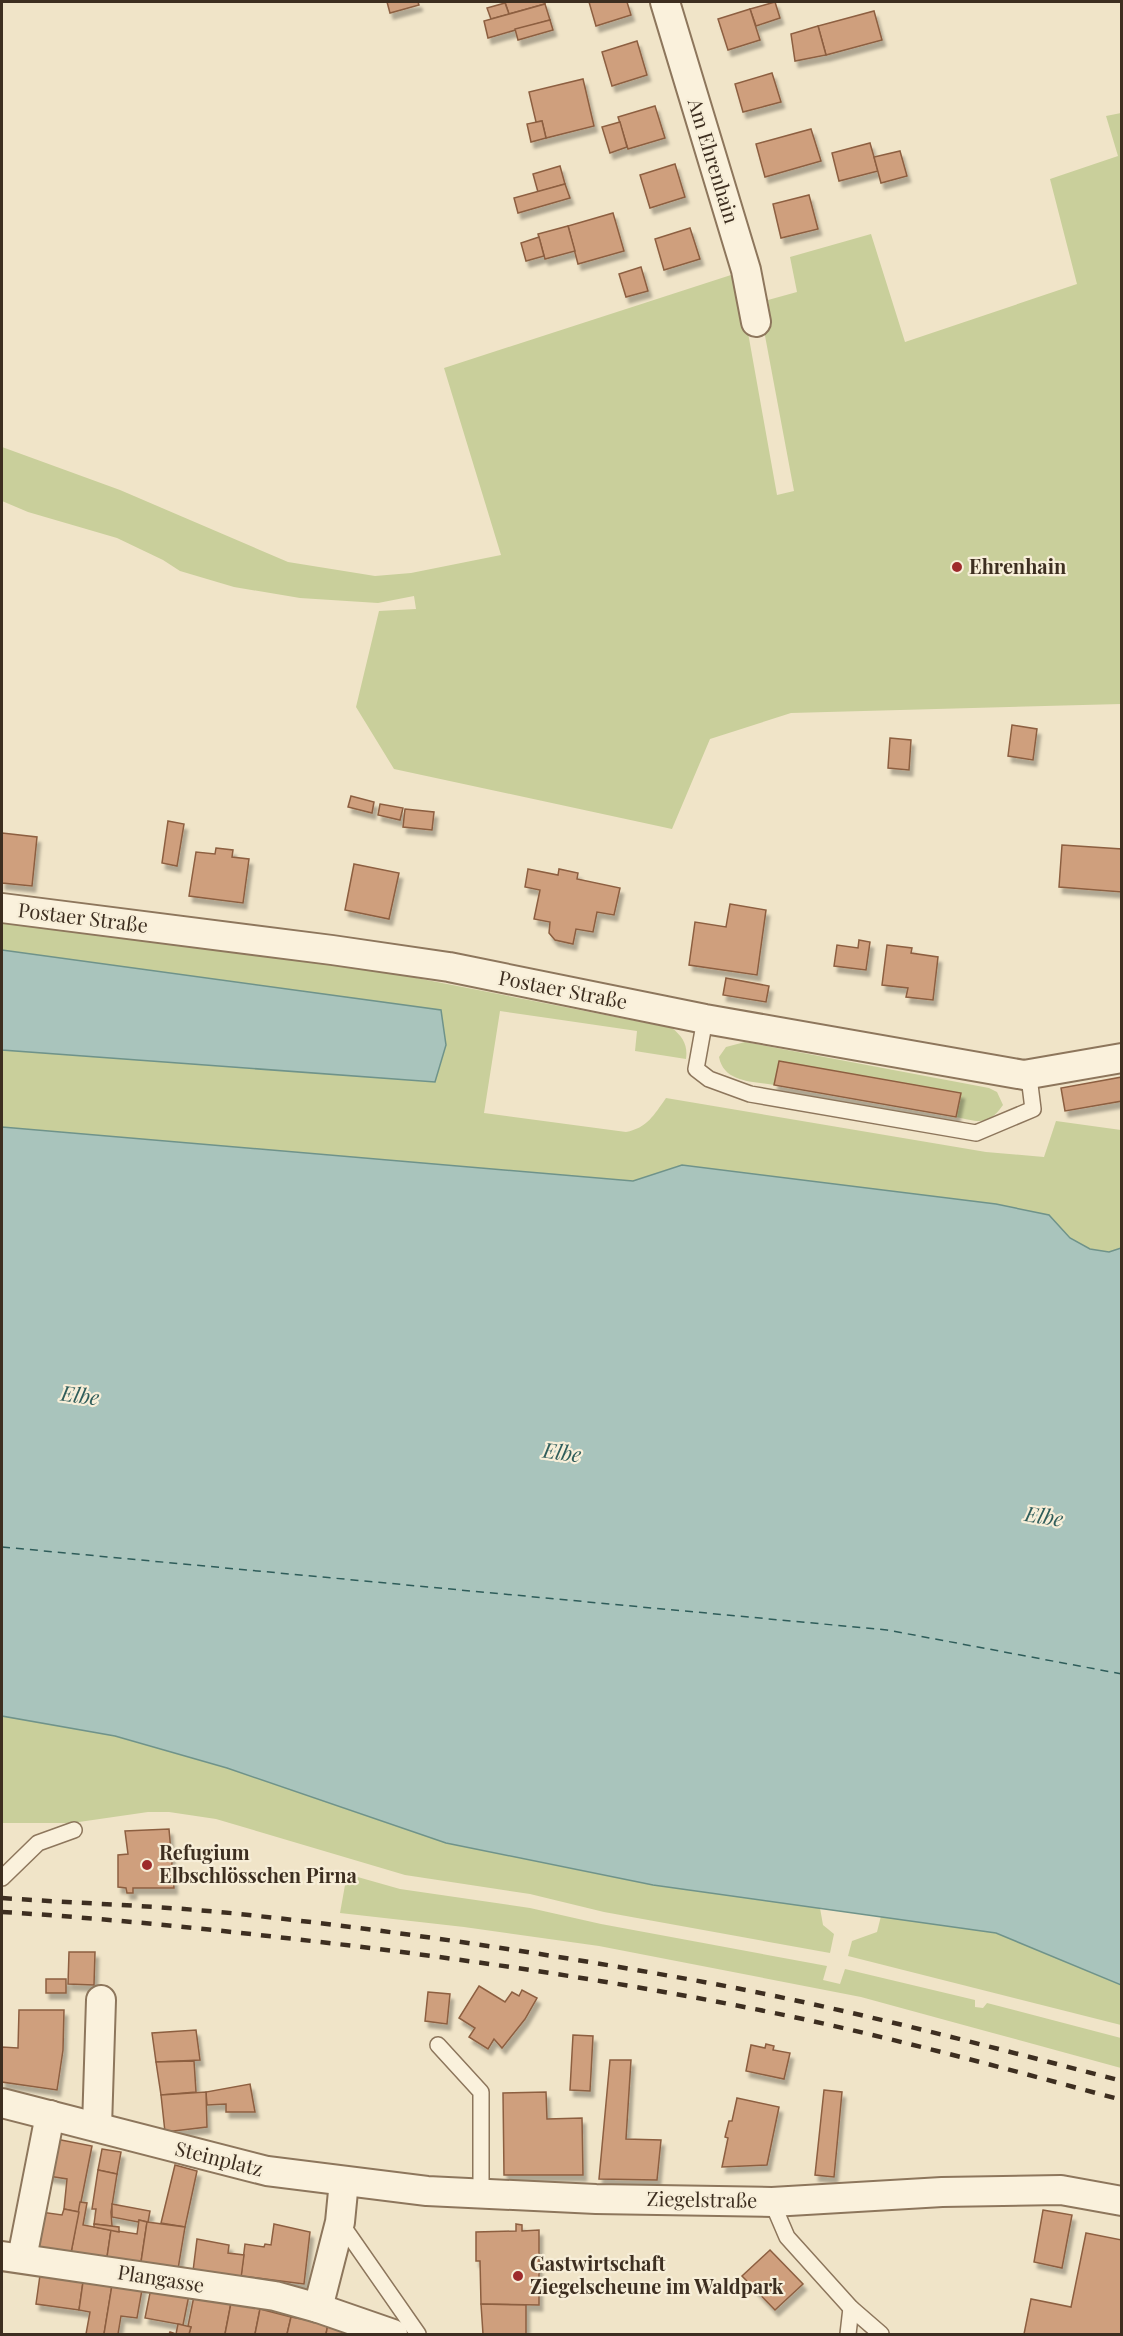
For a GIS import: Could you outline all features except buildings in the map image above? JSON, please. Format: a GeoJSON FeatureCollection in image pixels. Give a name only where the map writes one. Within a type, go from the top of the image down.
{"type":"FeatureCollection","features":[{"type":"Feature","properties":{"kind":"street","name":"Am Ehrenhain"},"geometry":{"type":"LineString","coordinates":[[665,2],[746,270],[756,322]]}},
{"type":"Feature","properties":{"kind":"street","name":"Postaer Straße"},"geometry":{"type":"LineString","coordinates":[[2,908],[449,967],[705,1019],[1024,1075],[1122,1058]]}},
{"type":"Feature","properties":{"kind":"street"},"geometry":{"type":"LineString","coordinates":[[97,2127],[101,2000]]}},
{"type":"Feature","properties":{"kind":"street","name":"Steinplatz"},"geometry":{"type":"LineString","coordinates":[[2,2103],[267,2170],[344,2181]]}},
{"type":"Feature","properties":{"kind":"street"},"geometry":{"type":"LineString","coordinates":[[12,2257],[50,2115]]}},
{"type":"Feature","properties":{"kind":"street"},"geometry":{"type":"LineString","coordinates":[[318,2308],[340,2222],[344,2181]]}},
{"type":"Feature","properties":{"kind":"street","name":"Ziegelstraße"},"geometry":{"type":"LineString","coordinates":[[344,2181],[482,2194],[772,2202],[942,2192],[1061,2190],[1122,2201]]}},
{"type":"Feature","properties":{"kind":"street","name":"Plangasse"},"geometry":{"type":"LineString","coordinates":[[12,2257],[275,2296],[393,2334]]}},
{"type":"Feature","properties":{"kind":"lane"},"geometry":{"type":"LineString","coordinates":[[705,1019],[696,1069],[709,1079],[750,1094],[976,1133],[1033,1109],[1030,1084],[1024,1075]]}},
{"type":"Feature","properties":{"kind":"lane"},"geometry":{"type":"LineString","coordinates":[[2,1878],[38,1843],[74,1830]]}},
{"type":"Feature","properties":{"kind":"lane"},"geometry":{"type":"LineString","coordinates":[[438,2045],[482,2092],[482,2194]]}},
{"type":"Feature","properties":{"kind":"lane"},"geometry":{"type":"LineString","coordinates":[[772,2202],[788,2237],[851,2308],[881,2334]]}},
{"type":"Feature","properties":{"kind":"lane"},"geometry":{"type":"LineString","coordinates":[[340,2222],[418,2334]]}},
{"type":"Feature","properties":{"kind":"lane"},"geometry":{"type":"LineString","coordinates":[[848,2334],[851,2308]]}},
{"type":"Feature","properties":{"kind":"green space"},"geometry":{"type":"Polygon","coordinates":[[[1121,113],[1121,704],[791,713],[710,739],[672,829],[394,769],[356,707],[379,611],[416,609],[414,596],[378,603],[300,598],[234,587],[180,571],[163,560],[117,538],[28,512],[2,501],[2,447],[120,490],[288,562],[375,576],[411,573],[501,555],[444,368],[731,275],[747,327],[777,495],[794,491],[763,325],[771,321],[768,300],[797,292],[790,257],[871,234],[905,342],[1077,284],[1050,179],[1118,156],[1106,116],[1121,113]]]}},
{"type":"Feature","properties":{"kind":"green space"},"geometry":{"type":"Polygon","coordinates":[[[2,917],[360,967],[672,1028],[682,1038],[685,1045],[686,1059],[635,1051],[637,1031],[500,1011],[484,1113],[626,1132],[645,1124],[666,1098],[986,1152],[1044,1157],[1056,1121],[1121,1130],[1121,1248],[1109,1252],[1090,1249],[1070,1238],[1049,1215],[996,1204],[682,1165],[634,1181],[2,1127],[2,1050],[435,1082],[446,1045],[441,1010],[2,950],[2,917]]]}},
{"type":"Feature","properties":{"kind":"green space"},"geometry":{"type":"Polygon","coordinates":[[[745,1042],[989,1088],[997,1092],[1003,1105],[988,1119],[971,1120],[956,1117],[960,1093],[779,1061],[774,1085],[740,1079],[727,1072],[719,1057],[726,1047],[745,1042]]]}},
{"type":"Feature","properties":{"kind":"green space"},"geometry":{"type":"Polygon","coordinates":[[[2,1716],[115,1736],[227,1768],[446,1843],[653,1885],[820,1908],[823,1925],[834,1934],[830,1953],[604,1912],[530,1894],[405,1875],[216,1819],[169,1812],[148,1812],[72,1823],[2,1823],[2,1716]]]}},
{"type":"Feature","properties":{"kind":"green space"},"geometry":{"type":"Polygon","coordinates":[[[347,1874],[400,1889],[530,1908],[601,1924],[827,1966],[823,1980],[840,1984],[845,1969],[975,2000],[975,2007],[983,2008],[987,2003],[1121,2038],[1121,2068],[861,1997],[599,1946],[340,1913],[347,1874]]]}},
{"type":"Feature","properties":{"kind":"green space"},"geometry":{"type":"Polygon","coordinates":[[[881,1916],[996,1933],[1121,1985],[1121,2025],[848,1956],[852,1941],[877,1932],[881,1916]]]}},
{"type":"Feature","properties":{"kind":"water"},"geometry":{"type":"Polygon","coordinates":[[[2,950],[441,1010],[446,1045],[435,1082],[2,1050],[2,950]]]}},
{"type":"Feature","properties":{"kind":"water","name":"Elbe"},"geometry":{"type":"Polygon","coordinates":[[[2,1127],[633,1181],[682,1165],[996,1204],[1049,1215],[1070,1238],[1090,1249],[1109,1252],[1121,1248],[1121,1985],[996,1933],[653,1885],[446,1843],[227,1768],[115,1736],[2,1716],[2,1127]]]}},
{"type":"Feature","properties":{"kind":"ferry route"},"geometry":{"type":"LineString","coordinates":[[2,1547],[887,1630],[1122,1674]]}},
{"type":"Feature","properties":{"kind":"railway"},"geometry":{"type":"LineString","coordinates":[[2,1898],[162,1907],[258,1916],[422,1936],[585,1961],[801,2002],[908,2026],[1122,2081]]}},
{"type":"Feature","properties":{"kind":"railway"},"geometry":{"type":"LineString","coordinates":[[2,1912],[134,1922],[310,1941],[463,1960],[627,1985],[831,2025],[1122,2100]]}},
{"type":"Feature","properties":{"kind":"place","name":"Ehrenhain"},"geometry":{"type":"Point","coordinates":[957,567]}},
{"type":"Feature","properties":{"kind":"place","name":"Refugium Elbschlösschen Pirna"},"geometry":{"type":"Point","coordinates":[147,1865]}},
{"type":"Feature","properties":{"kind":"place","name":"Gastwirtschaft Ziegelscheune im Waldpark"},"geometry":{"type":"Point","coordinates":[518,2276]}}]}
